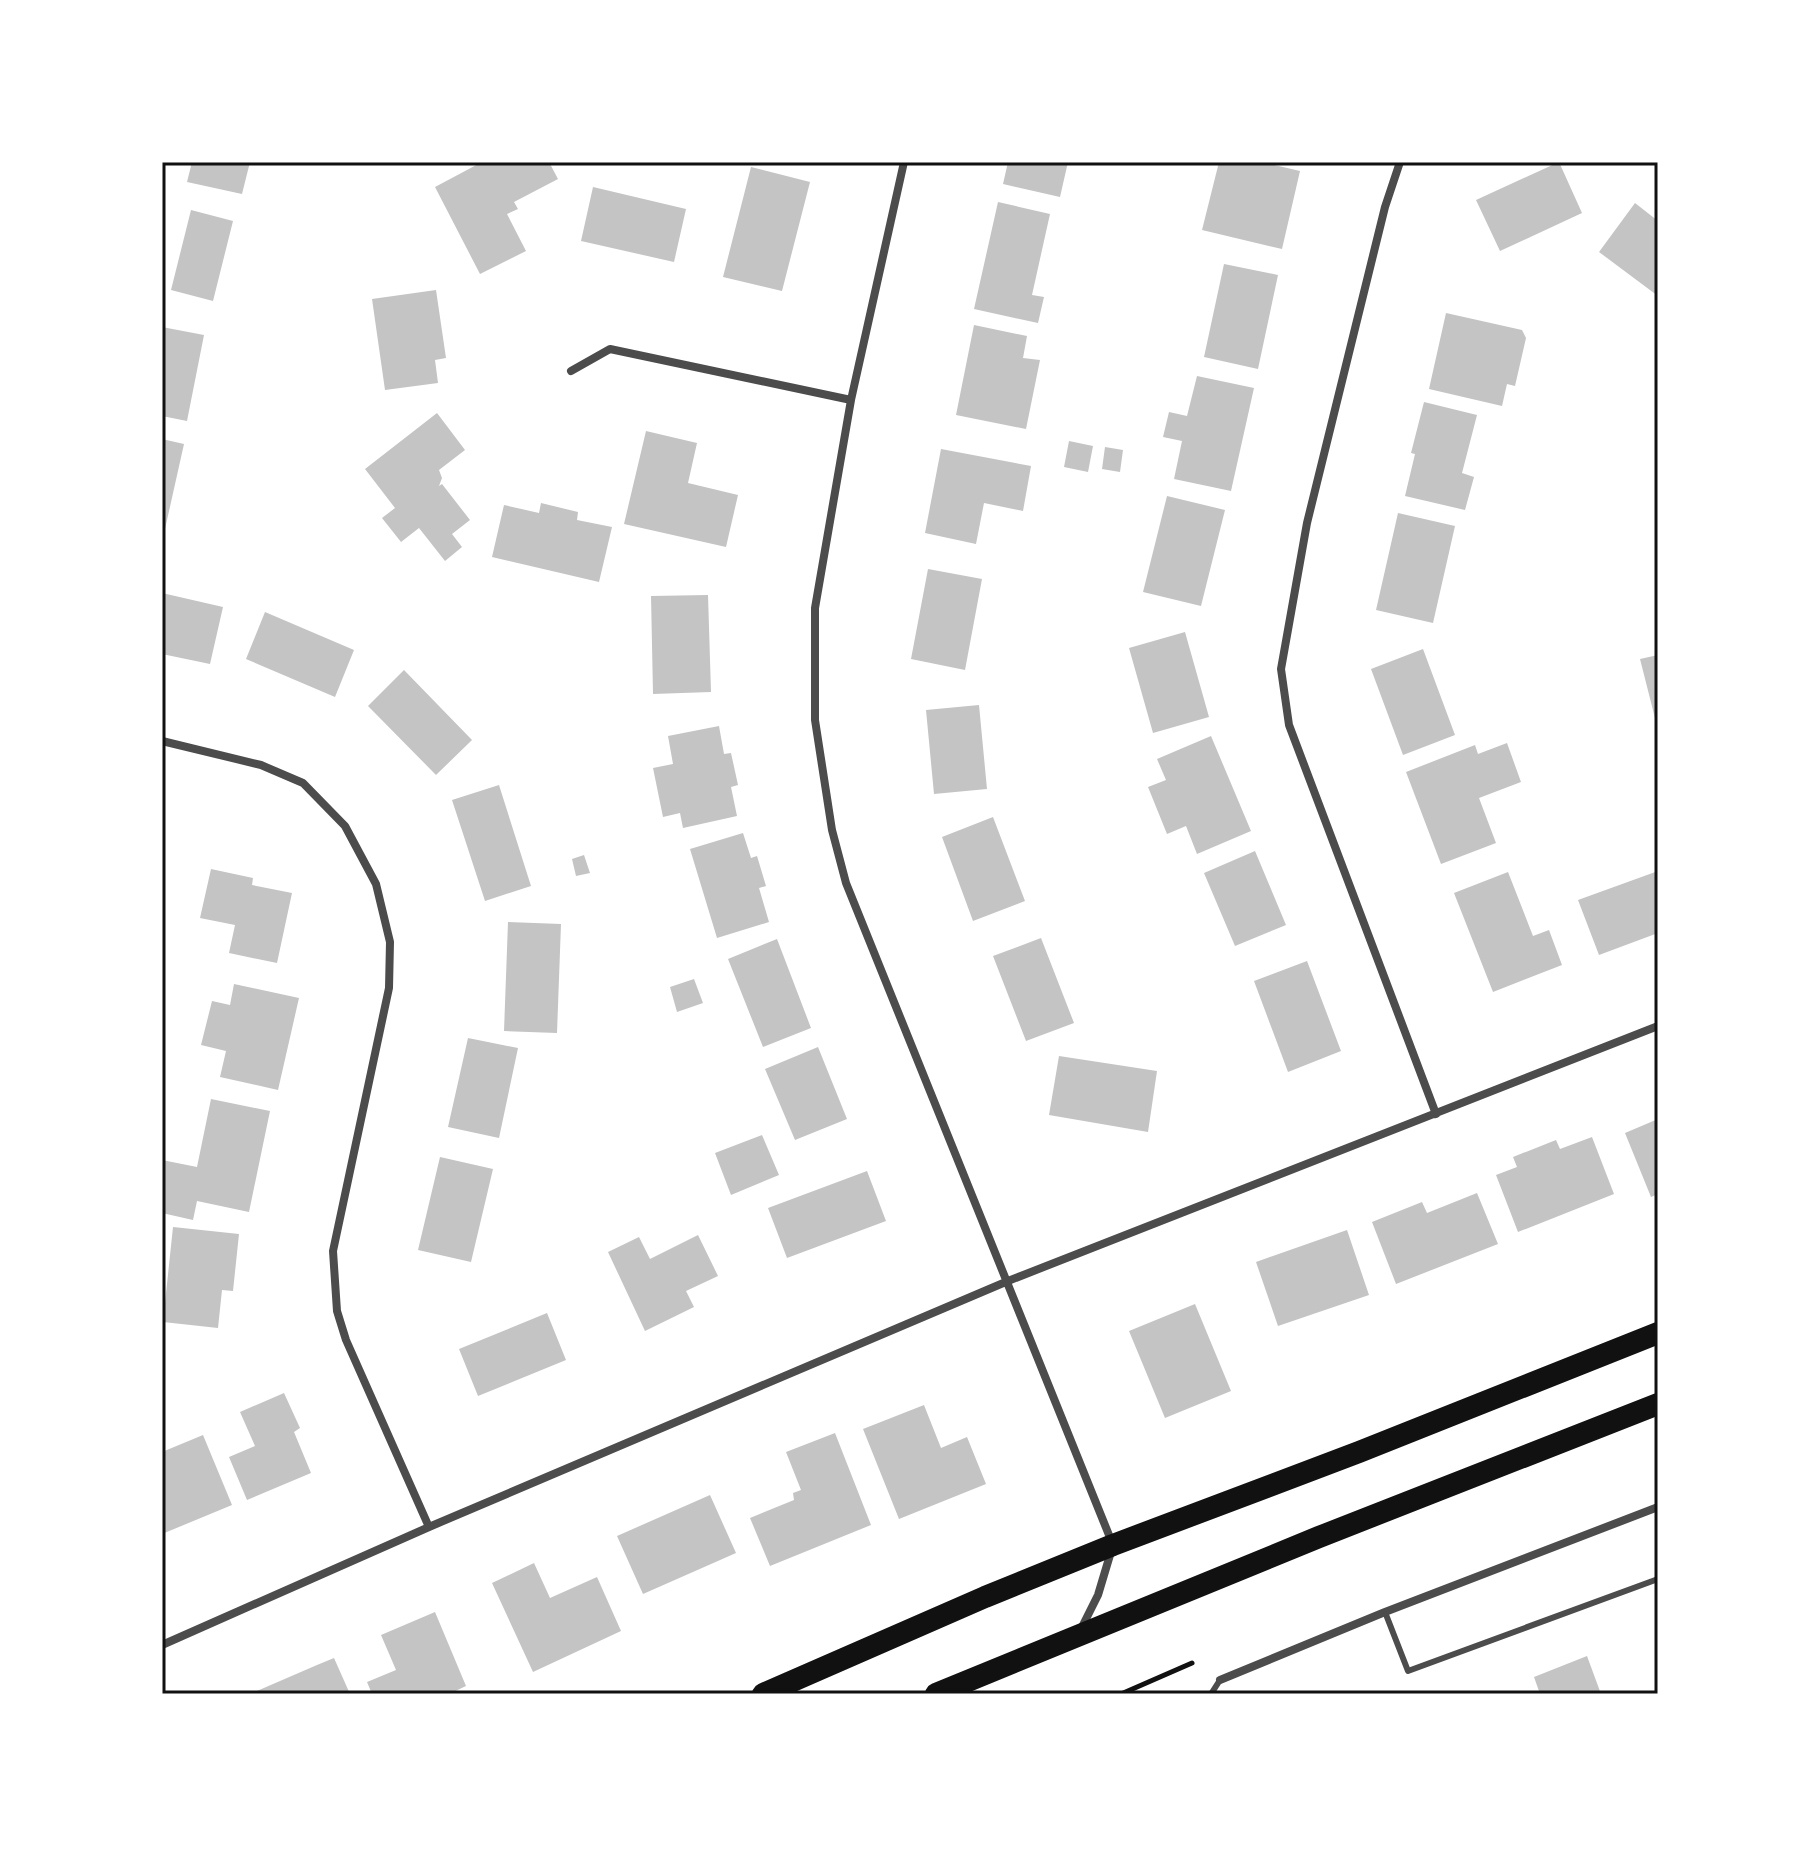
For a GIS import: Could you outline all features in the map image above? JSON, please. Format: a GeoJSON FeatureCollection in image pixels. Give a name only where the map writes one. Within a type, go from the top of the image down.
{"type":"FeatureCollection","features":[{"type":"Feature","properties":{"kind":"highway"},"geometry":{"type":"LineString","coordinates":[[763,1694],[1113,1545],[1359,1452],[1658,1333]]}},
{"type":"Feature","properties":{"kind":"highway"},"geometry":{"type":"LineString","coordinates":[[936,1694],[1319,1537],[1658,1404]]}},
{"type":"Feature","properties":{"kind":"street"},"geometry":{"type":"LineString","coordinates":[[904,162],[851,400],[815,608],[815,720],[832,830],[848,890],[1113,1545],[1098,1595],[1077,1637]]}},
{"type":"Feature","properties":{"kind":"street"},"geometry":{"type":"LineString","coordinates":[[1400,162],[1385,207],[1307,523],[1281,669],[1289,725],[1436,1114]]}},
{"type":"Feature","properties":{"kind":"street"},"geometry":{"type":"LineString","coordinates":[[571,371],[610,349],[851,400]]}},
{"type":"Feature","properties":{"kind":"street"},"geometry":{"type":"LineString","coordinates":[[162,741],[261,765],[303,783],[345,826],[376,884],[390,942],[389,988],[333,1251],[337,1311],[346,1340],[429,1527]]}},
{"type":"Feature","properties":{"kind":"street"},"geometry":{"type":"LineString","coordinates":[[162,1645],[429,1527],[1008,1281],[1658,1026]]}},
{"type":"Feature","properties":{"kind":"street"},"geometry":{"type":"LineString","coordinates":[[1220,1680],[1385,1612],[1658,1507]]}},
{"type":"Feature","properties":{"kind":"lane"},"geometry":{"type":"LineString","coordinates":[[1385,1612],[1408,1671],[1658,1579]]}},
{"type":"Feature","properties":{"kind":"lane"},"geometry":{"type":"LineString","coordinates":[[1211,1694],[1220,1680]]}},
{"type":"Feature","properties":{"kind":"path"},"geometry":{"type":"LineString","coordinates":[[1121,1694],[1192,1663]]}},
{"type":"Feature","properties":{"kind":"building"},"geometry":{"type":"Polygon","coordinates":[[[192,162],[250,162],[242,194],[187,182],[192,162]]]}},
{"type":"Feature","properties":{"kind":"building"},"geometry":{"type":"Polygon","coordinates":[[[482,162],[549,162],[558,179],[514,202],[518,209],[507,214],[526,251],[480,274],[435,187],[482,162]]]}},
{"type":"Feature","properties":{"kind":"building"},"geometry":{"type":"Polygon","coordinates":[[[1008,162],[1068,162],[1060,197],[1003,184],[1008,162]]]}},
{"type":"Feature","properties":{"kind":"building"},"geometry":{"type":"Polygon","coordinates":[[[1219,162],[1262,162],[1300,171],[1282,249],[1202,230],[1219,162]]]}},
{"type":"Feature","properties":{"kind":"building"},"geometry":{"type":"Polygon","coordinates":[[[1559,162],[1582,213],[1500,251],[1476,200],[1559,162]]]}},
{"type":"Feature","properties":{"kind":"building"},"geometry":{"type":"Polygon","coordinates":[[[751,167],[810,182],[782,291],[723,277],[751,167]]]}},
{"type":"Feature","properties":{"kind":"building"},"geometry":{"type":"Polygon","coordinates":[[[593,187],[686,209],[674,262],[581,241],[593,187]]]}},
{"type":"Feature","properties":{"kind":"building"},"geometry":{"type":"Polygon","coordinates":[[[998,202],[1050,214],[1032,295],[1044,297],[1038,323],[974,309],[998,202]]]}},
{"type":"Feature","properties":{"kind":"building"},"geometry":{"type":"Polygon","coordinates":[[[1635,203],[1658,221],[1658,296],[1599,252],[1635,203]]]}},
{"type":"Feature","properties":{"kind":"building"},"geometry":{"type":"Polygon","coordinates":[[[191,210],[233,221],[213,301],[171,290],[191,210]]]}},
{"type":"Feature","properties":{"kind":"building"},"geometry":{"type":"Polygon","coordinates":[[[1224,264],[1278,275],[1258,369],[1204,357],[1224,264]]]}},
{"type":"Feature","properties":{"kind":"building"},"geometry":{"type":"Polygon","coordinates":[[[436,290],[446,358],[435,360],[438,383],[385,390],[372,299],[436,290]]]}},
{"type":"Feature","properties":{"kind":"building"},"geometry":{"type":"Polygon","coordinates":[[[1446,313],[1522,330],[1526,338],[1515,386],[1507,384],[1502,406],[1429,389],[1446,313]]]}},
{"type":"Feature","properties":{"kind":"building"},"geometry":{"type":"Polygon","coordinates":[[[974,325],[1027,336],[1023,358],[1040,360],[1026,429],[956,415],[974,325]]]}},
{"type":"Feature","properties":{"kind":"building"},"geometry":{"type":"Polygon","coordinates":[[[162,327],[204,335],[187,421],[162,416],[162,327]]]}},
{"type":"Feature","properties":{"kind":"building"},"geometry":{"type":"Polygon","coordinates":[[[1197,376],[1254,388],[1231,491],[1174,479],[1182,441],[1163,437],[1169,412],[1187,416],[1197,376]]]}},
{"type":"Feature","properties":{"kind":"building"},"geometry":{"type":"Polygon","coordinates":[[[1424,402],[1477,415],[1462,473],[1474,477],[1465,510],[1405,496],[1415,454],[1411,453],[1424,402]]]}},
{"type":"Feature","properties":{"kind":"building"},"geometry":{"type":"Polygon","coordinates":[[[437,413],[465,450],[439,470],[442,478],[439,486],[442,484],[470,520],[452,534],[462,547],[445,561],[419,528],[401,542],[382,518],[395,508],[365,469],[437,413]]]}},
{"type":"Feature","properties":{"kind":"building"},"geometry":{"type":"Polygon","coordinates":[[[646,431],[697,443],[688,483],[738,495],[726,547],[624,524],[646,431]]]}},
{"type":"Feature","properties":{"kind":"building"},"geometry":{"type":"Polygon","coordinates":[[[162,439],[184,444],[165,529],[162,529],[162,439]]]}},
{"type":"Feature","properties":{"kind":"building"},"geometry":{"type":"Polygon","coordinates":[[[1069,441],[1093,446],[1088,472],[1064,467],[1069,441]]]}},
{"type":"Feature","properties":{"kind":"building"},"geometry":{"type":"Polygon","coordinates":[[[1105,447],[1123,450],[1120,472],[1102,469],[1105,447]]]}},
{"type":"Feature","properties":{"kind":"building"},"geometry":{"type":"Polygon","coordinates":[[[941,449],[1031,466],[1023,511],[984,503],[976,544],[925,533],[941,449]]]}},
{"type":"Feature","properties":{"kind":"building"},"geometry":{"type":"Polygon","coordinates":[[[1167,496],[1225,510],[1201,606],[1143,592],[1167,496]]]}},
{"type":"Feature","properties":{"kind":"building"},"geometry":{"type":"Polygon","coordinates":[[[541,503],[578,512],[577,520],[612,527],[599,582],[492,557],[504,505],[539,513],[541,503]]]}},
{"type":"Feature","properties":{"kind":"building"},"geometry":{"type":"Polygon","coordinates":[[[1398,513],[1455,526],[1433,623],[1376,610],[1398,513]]]}},
{"type":"Feature","properties":{"kind":"building"},"geometry":{"type":"Polygon","coordinates":[[[928,569],[982,579],[965,670],[911,659],[928,569]]]}},
{"type":"Feature","properties":{"kind":"building"},"geometry":{"type":"Polygon","coordinates":[[[162,593],[223,607],[210,664],[162,654],[162,593]]]}},
{"type":"Feature","properties":{"kind":"building"},"geometry":{"type":"Polygon","coordinates":[[[708,595],[711,692],[653,694],[651,596],[708,595]]]}},
{"type":"Feature","properties":{"kind":"building"},"geometry":{"type":"Polygon","coordinates":[[[265,612],[354,650],[335,697],[246,659],[265,612]]]}},
{"type":"Feature","properties":{"kind":"building"},"geometry":{"type":"Polygon","coordinates":[[[1185,632],[1209,717],[1153,733],[1129,648],[1185,632]]]}},
{"type":"Feature","properties":{"kind":"building"},"geometry":{"type":"Polygon","coordinates":[[[1423,649],[1455,735],[1403,755],[1371,669],[1423,649]]]}},
{"type":"Feature","properties":{"kind":"building"},"geometry":{"type":"Polygon","coordinates":[[[1658,655],[1658,726],[1657,726],[1640,659],[1658,655]]]}},
{"type":"Feature","properties":{"kind":"building"},"geometry":{"type":"Polygon","coordinates":[[[404,670],[472,740],[436,775],[368,706],[404,670]]]}},
{"type":"Feature","properties":{"kind":"building"},"geometry":{"type":"Polygon","coordinates":[[[979,705],[987,789],[934,794],[926,710],[979,705]]]}},
{"type":"Feature","properties":{"kind":"building"},"geometry":{"type":"Polygon","coordinates":[[[719,726],[724,754],[731,753],[738,785],[731,787],[737,816],[683,828],[680,813],[663,817],[653,768],[673,764],[668,736],[719,726]]]}},
{"type":"Feature","properties":{"kind":"building"},"geometry":{"type":"Polygon","coordinates":[[[1211,736],[1251,831],[1197,854],[1186,826],[1167,834],[1148,787],[1166,780],[1157,759],[1211,736]]]}},
{"type":"Feature","properties":{"kind":"building"},"geometry":{"type":"Polygon","coordinates":[[[1507,743],[1521,782],[1479,798],[1496,843],[1441,864],[1406,772],[1475,745],[1478,754],[1507,743]]]}},
{"type":"Feature","properties":{"kind":"building"},"geometry":{"type":"Polygon","coordinates":[[[499,785],[531,886],[485,901],[452,800],[499,785]]]}},
{"type":"Feature","properties":{"kind":"building"},"geometry":{"type":"Polygon","coordinates":[[[993,817],[1025,901],[973,921],[942,837],[993,817]]]}},
{"type":"Feature","properties":{"kind":"building"},"geometry":{"type":"Polygon","coordinates":[[[743,833],[751,858],[757,856],[766,886],[759,888],[769,922],[717,938],[690,849],[743,833]]]}},
{"type":"Feature","properties":{"kind":"building"},"geometry":{"type":"Polygon","coordinates":[[[1255,851],[1286,925],[1235,946],[1204,873],[1255,851]]]}},
{"type":"Feature","properties":{"kind":"building"},"geometry":{"type":"Polygon","coordinates":[[[584,855],[590,873],[576,876],[572,859],[584,855]]]}},
{"type":"Feature","properties":{"kind":"building"},"geometry":{"type":"Polygon","coordinates":[[[211,869],[253,878],[252,885],[292,893],[277,963],[229,953],[235,925],[200,918],[211,869]]]}},
{"type":"Feature","properties":{"kind":"building"},"geometry":{"type":"Polygon","coordinates":[[[1658,871],[1658,933],[1599,955],[1578,900],[1658,871]]]}},
{"type":"Feature","properties":{"kind":"building"},"geometry":{"type":"Polygon","coordinates":[[[1508,872],[1533,936],[1549,930],[1562,965],[1493,992],[1454,893],[1508,872]]]}},
{"type":"Feature","properties":{"kind":"building"},"geometry":{"type":"Polygon","coordinates":[[[508,922],[561,924],[557,1033],[504,1031],[508,922]]]}},
{"type":"Feature","properties":{"kind":"building"},"geometry":{"type":"Polygon","coordinates":[[[1041,938],[1074,1023],[1026,1041],[993,956],[1041,938]]]}},
{"type":"Feature","properties":{"kind":"building"},"geometry":{"type":"Polygon","coordinates":[[[777,939],[811,1028],[763,1047],[728,959],[777,939]]]}},
{"type":"Feature","properties":{"kind":"building"},"geometry":{"type":"Polygon","coordinates":[[[1307,961],[1341,1051],[1288,1072],[1254,981],[1307,961]]]}},
{"type":"Feature","properties":{"kind":"building"},"geometry":{"type":"Polygon","coordinates":[[[694,979],[703,1003],[677,1012],[670,987],[694,979]]]}},
{"type":"Feature","properties":{"kind":"building"},"geometry":{"type":"Polygon","coordinates":[[[234,984],[299,998],[278,1090],[220,1077],[226,1051],[201,1045],[212,1001],[230,1005],[234,984]]]}},
{"type":"Feature","properties":{"kind":"building"},"geometry":{"type":"Polygon","coordinates":[[[468,1038],[518,1048],[499,1138],[448,1127],[468,1038]]]}},
{"type":"Feature","properties":{"kind":"building"},"geometry":{"type":"Polygon","coordinates":[[[818,1047],[847,1119],[795,1140],[765,1069],[818,1047]]]}},
{"type":"Feature","properties":{"kind":"building"},"geometry":{"type":"Polygon","coordinates":[[[1059,1056],[1157,1071],[1148,1132],[1049,1115],[1059,1056]]]}},
{"type":"Feature","properties":{"kind":"building"},"geometry":{"type":"Polygon","coordinates":[[[211,1099],[270,1111],[249,1212],[197,1201],[193,1220],[162,1213],[162,1160],[197,1167],[211,1099]]]}},
{"type":"Feature","properties":{"kind":"building"},"geometry":{"type":"Polygon","coordinates":[[[1658,1119],[1658,1194],[1651,1197],[1625,1133],[1658,1119]]]}},
{"type":"Feature","properties":{"kind":"building"},"geometry":{"type":"Polygon","coordinates":[[[762,1135],[779,1175],[731,1195],[715,1153],[762,1135]]]}},
{"type":"Feature","properties":{"kind":"building"},"geometry":{"type":"Polygon","coordinates":[[[1592,1137],[1614,1194],[1518,1232],[1496,1175],[1517,1167],[1513,1157],[1556,1140],[1560,1149],[1592,1137]]]}},
{"type":"Feature","properties":{"kind":"building"},"geometry":{"type":"Polygon","coordinates":[[[440,1157],[493,1169],[471,1262],[418,1250],[440,1157]]]}},
{"type":"Feature","properties":{"kind":"building"},"geometry":{"type":"Polygon","coordinates":[[[867,1171],[886,1221],[787,1258],[768,1208],[867,1171]]]}},
{"type":"Feature","properties":{"kind":"building"},"geometry":{"type":"Polygon","coordinates":[[[1477,1193],[1498,1244],[1396,1284],[1372,1222],[1422,1202],[1427,1213],[1477,1193]]]}},
{"type":"Feature","properties":{"kind":"building"},"geometry":{"type":"Polygon","coordinates":[[[173,1227],[239,1234],[233,1291],[222,1290],[218,1328],[163,1322],[173,1227]]]}},
{"type":"Feature","properties":{"kind":"building"},"geometry":{"type":"Polygon","coordinates":[[[1347,1230],[1369,1295],[1278,1326],[1256,1262],[1347,1230]]]}},
{"type":"Feature","properties":{"kind":"building"},"geometry":{"type":"Polygon","coordinates":[[[698,1235],[718,1276],[686,1291],[694,1307],[645,1331],[608,1252],[639,1237],[650,1259],[698,1235]]]}},
{"type":"Feature","properties":{"kind":"building"},"geometry":{"type":"Polygon","coordinates":[[[1195,1304],[1231,1391],[1165,1418],[1129,1331],[1195,1304]]]}},
{"type":"Feature","properties":{"kind":"building"},"geometry":{"type":"Polygon","coordinates":[[[547,1313],[566,1360],[478,1396],[459,1349],[547,1313]]]}},
{"type":"Feature","properties":{"kind":"building"},"geometry":{"type":"Polygon","coordinates":[[[284,1393],[300,1428],[294,1432],[311,1473],[247,1500],[229,1457],[255,1446],[240,1412],[284,1393]]]}},
{"type":"Feature","properties":{"kind":"building"},"geometry":{"type":"Polygon","coordinates":[[[924,1405],[941,1448],[967,1437],[986,1484],[899,1519],[863,1429],[924,1405]]]}},
{"type":"Feature","properties":{"kind":"building"},"geometry":{"type":"Polygon","coordinates":[[[835,1433],[871,1525],[770,1566],[750,1518],[794,1500],[793,1493],[801,1490],[786,1452],[835,1433]]]}},
{"type":"Feature","properties":{"kind":"building"},"geometry":{"type":"Polygon","coordinates":[[[203,1435],[232,1505],[162,1534],[162,1452],[203,1435]]]}},
{"type":"Feature","properties":{"kind":"building"},"geometry":{"type":"Polygon","coordinates":[[[710,1495],[736,1553],[643,1594],[617,1536],[710,1495]]]}},
{"type":"Feature","properties":{"kind":"building"},"geometry":{"type":"Polygon","coordinates":[[[534,1563],[550,1598],[597,1577],[621,1631],[533,1672],[492,1583],[534,1563]]]}},
{"type":"Feature","properties":{"kind":"building"},"geometry":{"type":"Polygon","coordinates":[[[435,1612],[466,1686],[449,1694],[372,1694],[367,1682],[396,1670],[381,1635],[435,1612]]]}},
{"type":"Feature","properties":{"kind":"building"},"geometry":{"type":"Polygon","coordinates":[[[1587,1656],[1601,1694],[1540,1694],[1534,1677],[1587,1656]]]}},
{"type":"Feature","properties":{"kind":"building"},"geometry":{"type":"Polygon","coordinates":[[[334,1658],[350,1694],[250,1694],[317,1665],[334,1658]]]}}]}
